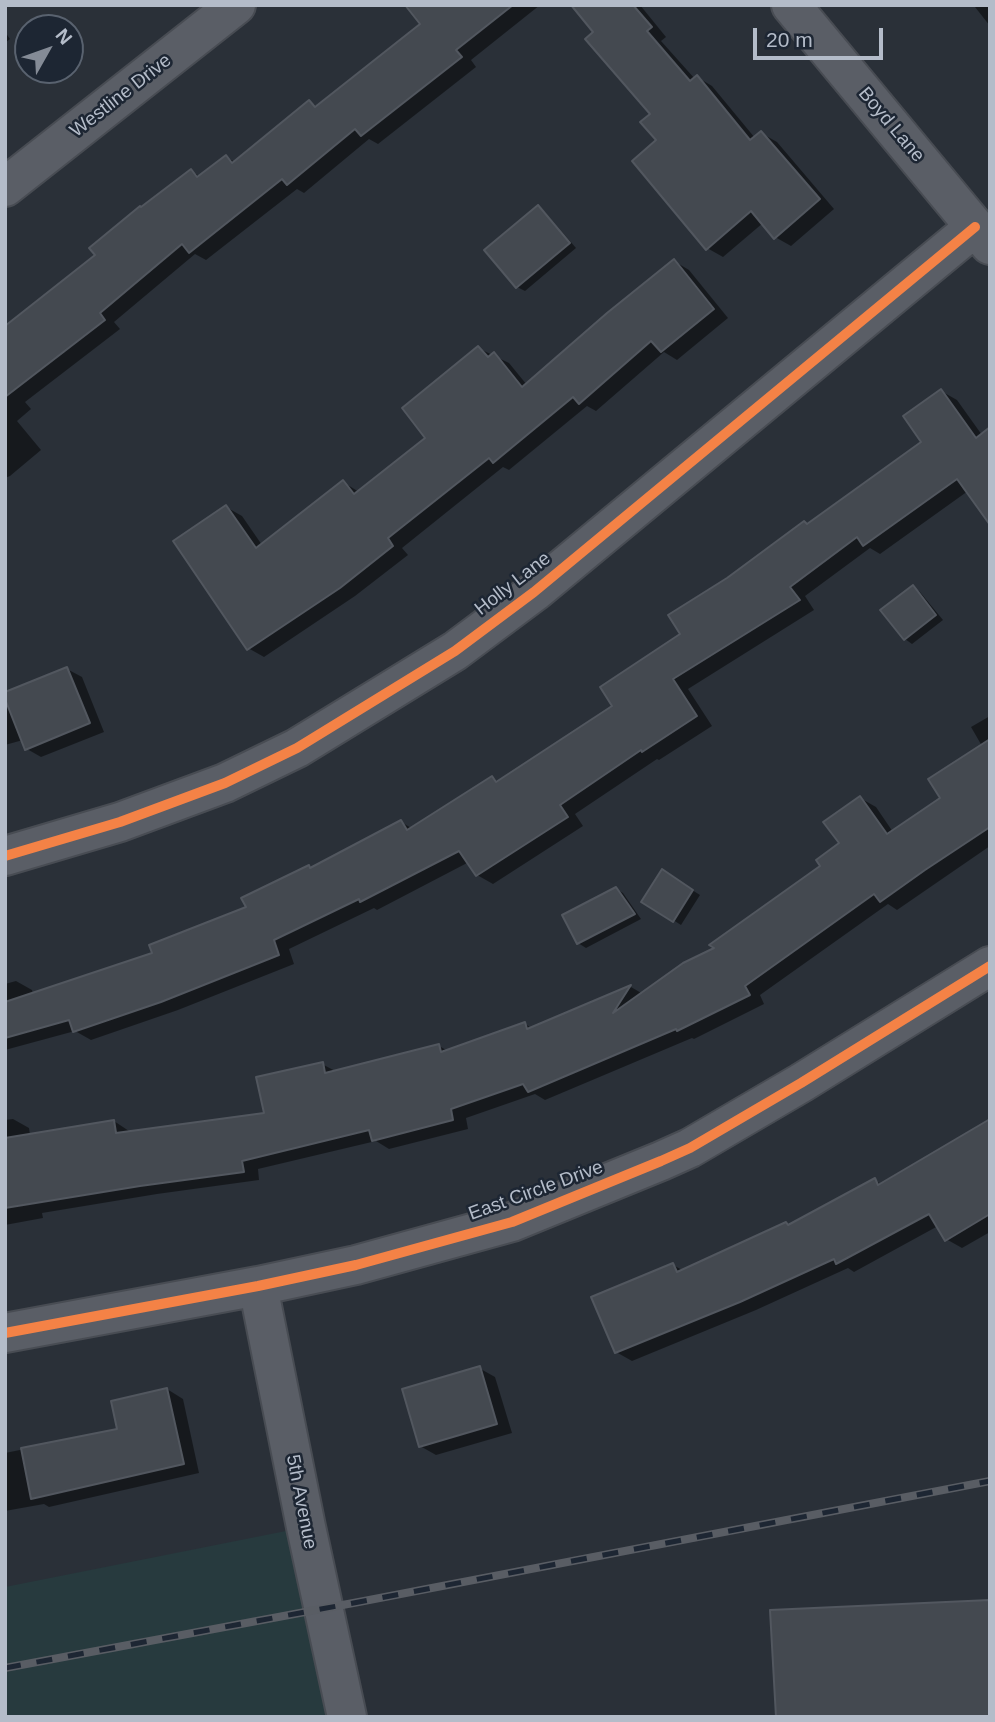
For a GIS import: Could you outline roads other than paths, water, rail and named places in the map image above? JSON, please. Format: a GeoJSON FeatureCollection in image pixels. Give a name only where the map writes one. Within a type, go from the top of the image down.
{"type":"FeatureCollection","features":[{"type":"Feature","properties":{"kind":"street","name":"Westline Drive"},"geometry":{"type":"LineString","coordinates":[[5,187],[236,5]]}},
{"type":"Feature","properties":{"kind":"street","name":"Boyd Lane"},"geometry":{"type":"LineString","coordinates":[[792,5],[982,236]]}},
{"type":"Feature","properties":{"kind":"street","name":"Holly Lane"},"geometry":{"type":"LineString","coordinates":[[5,856],[120,822],[225,783],[297,748],[454,651],[534,592],[982,236]]}},
{"type":"Feature","properties":{"kind":"street","name":"East Circle Drive"},"geometry":{"type":"LineString","coordinates":[[5,1334],[356,1265],[512,1222],[690,1147],[801,1083],[990,966]]}},
{"type":"Feature","properties":{"kind":"street","name":"5th Avenue"},"geometry":{"type":"LineString","coordinates":[[258,1286],[347,1717]]}},
{"type":"Feature","properties":{"kind":"railway"},"geometry":{"type":"LineString","coordinates":[[5,1668],[990,1481]]}}]}
